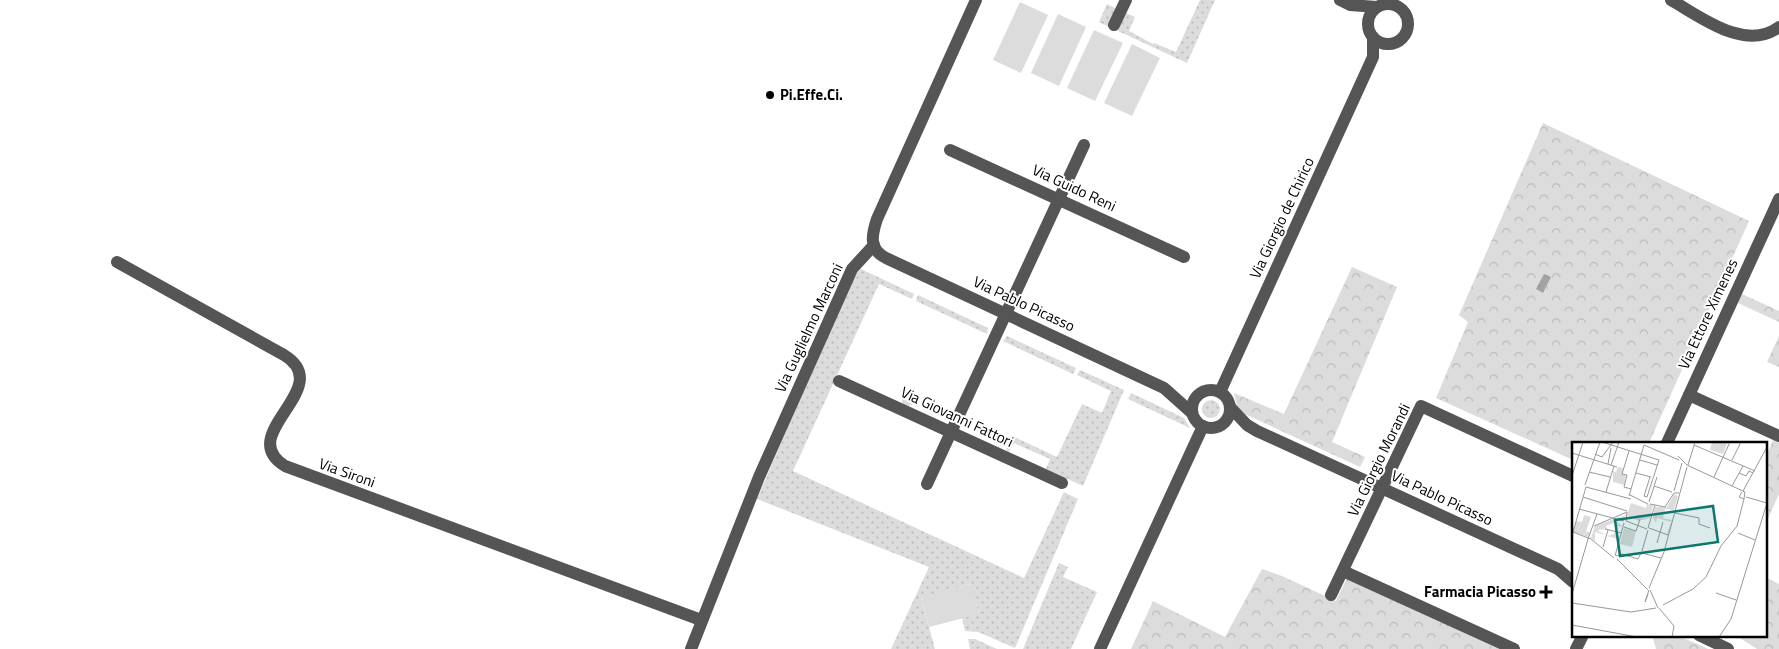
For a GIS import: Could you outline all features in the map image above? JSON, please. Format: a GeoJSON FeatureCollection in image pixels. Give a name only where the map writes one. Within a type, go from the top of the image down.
{"type":"FeatureCollection","features":[{"type":"Feature","properties":{"kind":"street"},"geometry":{"type":"LineString","coordinates":[[874,245],[872,235],[878,219],[976,0]]}},
{"type":"Feature","properties":{"kind":"street"},"geometry":{"type":"LineString","coordinates":[[1114,25],[1126,0]]}},
{"type":"Feature","properties":{"kind":"street"},"geometry":{"type":"LineString","coordinates":[[1671,0],[1718,26],[1740,35],[1759,37],[1779,27]]}},
{"type":"Feature","properties":{"kind":"street"},"geometry":{"type":"LineString","coordinates":[[1345,2],[1378,7]]}},
{"type":"Feature","properties":{"kind":"street"},"geometry":{"type":"LineString","coordinates":[[1345,2],[1367,25],[1373,37],[1373,57]]}},
{"type":"Feature","properties":{"kind":"street"},"geometry":{"type":"LineString","coordinates":[[1367,25],[1371,12],[1378,7],[1395,2],[1404,12],[1408,25],[1403,37],[1391,43],[1373,57]]}},
{"type":"Feature","properties":{"kind":"street"},"geometry":{"type":"LineString","coordinates":[[1373,37],[1384,44],[1391,43]]}},
{"type":"Feature","properties":{"kind":"street","name":"Via Giorgio de Chirico"},"geometry":{"type":"LineString","coordinates":[[1220,392],[1373,57]]}},
{"type":"Feature","properties":{"kind":"street"},"geometry":{"type":"LineString","coordinates":[[927,484],[1084,144]]}},
{"type":"Feature","properties":{"kind":"street","name":"Via Guido Reni"},"geometry":{"type":"LineString","coordinates":[[950,150],[1184,257]]}},
{"type":"Feature","properties":{"kind":"street","name":"Via Ettore Ximenes"},"geometry":{"type":"LineString","coordinates":[[1667,442],[1779,199]]}},
{"type":"Feature","properties":{"kind":"street","name":"Via Pablo Picasso"},"geometry":{"type":"LineString","coordinates":[[874,245],[886,258],[1164,388],[1182,392],[1204,391]]}},
{"type":"Feature","properties":{"kind":"street","name":"Via Guglielmo Marconi"},"geometry":{"type":"LineString","coordinates":[[691,649],[759,477],[852,269],[874,245]]}},
{"type":"Feature","properties":{"kind":"street","name":"Via Sironi"},"geometry":{"type":"LineString","coordinates":[[117,262],[286,356],[296,364],[301,374],[300,383],[275,428],[270,442],[272,452],[281,464],[475,538],[701,620]]}},
{"type":"Feature","properties":{"kind":"street","name":"Via Giovanni Fattori"},"geometry":{"type":"LineString","coordinates":[[839,381],[1062,483]]}},
{"type":"Feature","properties":{"kind":"street","name":"Via Pablo Picasso"},"geometry":{"type":"LineString","coordinates":[[1164,388],[1192,413]]}},
{"type":"Feature","properties":{"kind":"street"},"geometry":{"type":"LineString","coordinates":[[1204,391],[1220,392],[1227,398],[1230,407],[1229,416],[1220,426],[1212,428],[1203,426],[1196,421],[1192,413],[1194,400],[1204,391]]}},
{"type":"Feature","properties":{"kind":"street"},"geometry":{"type":"LineString","coordinates":[[1689,395],[1779,436]]}},
{"type":"Feature","properties":{"kind":"street","name":"Via Giorgio Morandi"},"geometry":{"type":"LineString","coordinates":[[1331,596],[1421,406],[1572,476]]}},
{"type":"Feature","properties":{"kind":"street","name":"Via Pablo Picasso"},"geometry":{"type":"LineString","coordinates":[[1230,407],[1240,418],[1257,431],[1558,569],[1572,581]]}},
{"type":"Feature","properties":{"kind":"street"},"geometry":{"type":"LineString","coordinates":[[1100,649],[1203,426]]}},
{"type":"Feature","properties":{"kind":"street","name":"Via Pablo Picasso"},"geometry":{"type":"LineString","coordinates":[[1220,426],[1257,431]]}},
{"type":"Feature","properties":{"kind":"street","name":"Via Pablo Picasso"},"geometry":{"type":"LineString","coordinates":[[1558,569],[1572,571]]}},
{"type":"Feature","properties":{"kind":"street"},"geometry":{"type":"LineString","coordinates":[[1343,571],[1514,649]]}},
{"type":"Feature","properties":{"kind":"street"},"geometry":{"type":"LineString","coordinates":[[1576,649],[1582,636]]}},
{"type":"Feature","properties":{"kind":"street"},"geometry":{"type":"LineString","coordinates":[[1701,636],[1728,649]]}},
{"type":"Feature","properties":{"kind":"green space"},"geometry":{"type":"Polygon","coordinates":[[[1200,0],[1215,0],[1187,63],[1116,30],[1124,12],[1135,17],[1129,31],[1153,44],[1176,52],[1200,0]]]}},
{"type":"Feature","properties":{"kind":"green space"},"geometry":{"type":"Polygon","coordinates":[[[1020,2],[1048,15],[1021,73],[993,60],[1020,2]]]}},
{"type":"Feature","properties":{"kind":"green space"},"geometry":{"type":"Polygon","coordinates":[[[1107,4],[1117,9],[1109,27],[1099,22],[1107,4]]]}},
{"type":"Feature","properties":{"kind":"green space"},"geometry":{"type":"Polygon","coordinates":[[[1058,14],[1086,27],[1059,86],[1031,73],[1058,14]]]}},
{"type":"Feature","properties":{"kind":"green space"},"geometry":{"type":"Polygon","coordinates":[[[1094,30],[1123,43],[1095,101],[1067,88],[1094,30]]]}},
{"type":"Feature","properties":{"kind":"green space"},"geometry":{"type":"Polygon","coordinates":[[[1132,44],[1160,58],[1132,116],[1104,103],[1132,44]]]}},
{"type":"Feature","properties":{"kind":"green space"},"geometry":{"type":"Polygon","coordinates":[[[1543,123],[1749,221],[1649,442],[1572,442],[1572,460],[1436,398],[1468,322],[1459,315],[1543,123]]]}},
{"type":"Feature","properties":{"kind":"green space"},"geometry":{"type":"Polygon","coordinates":[[[1352,267],[1397,287],[1332,442],[1365,457],[1360,467],[1238,411],[1234,393],[1284,414],[1352,267]]]}},
{"type":"Feature","properties":{"kind":"green space"},"geometry":{"type":"Polygon","coordinates":[[[861,269],[914,294],[912,299],[879,284],[793,471],[1024,578],[1064,492],[1078,499],[1015,648],[978,632],[965,631],[962,618],[979,613],[970,584],[921,598],[935,649],[891,649],[929,567],[757,499],[853,277],[861,269]]]}},
{"type":"Feature","properties":{"kind":"green space"},"geometry":{"type":"Polygon","coordinates":[[[1742,294],[1779,311],[1779,322],[1738,303],[1742,294]]]}},
{"type":"Feature","properties":{"kind":"green space"},"geometry":{"type":"Polygon","coordinates":[[[918,295],[988,328],[987,334],[916,301],[918,295]]]}},
{"type":"Feature","properties":{"kind":"green space"},"geometry":{"type":"Polygon","coordinates":[[[1007,336],[1076,368],[1073,374],[1003,341],[1007,336]]]}},
{"type":"Feature","properties":{"kind":"green space"},"geometry":{"type":"Polygon","coordinates":[[[1779,336],[1779,367],[1767,362],[1779,336]]]}},
{"type":"Feature","properties":{"kind":"green space"},"geometry":{"type":"Polygon","coordinates":[[[1080,370],[1124,390],[1083,486],[1046,469],[1050,459],[1014,443],[1009,452],[1006,450],[1012,436],[1057,457],[1082,404],[1102,413],[1111,391],[1077,375],[1080,370]]]}},
{"type":"Feature","properties":{"kind":"green space"},"geometry":{"type":"Polygon","coordinates":[[[1131,393],[1184,418],[1190,428],[1128,399],[1131,393]]]}},
{"type":"Feature","properties":{"kind":"green space"},"geometry":{"type":"Polygon","coordinates":[[[910,394],[913,395],[913,405],[906,406],[903,405],[902,398],[903,395],[910,394]]]}},
{"type":"Feature","properties":{"kind":"green space"},"geometry":{"type":"Polygon","coordinates":[[[1211,400],[1217,403],[1220,409],[1217,415],[1211,418],[1205,415],[1202,409],[1205,403],[1211,400]]]}},
{"type":"Feature","properties":{"kind":"green space"},"geometry":{"type":"Polygon","coordinates":[[[1773,440],[1779,443],[1779,494],[1766,523],[1766,457],[1773,440]]]}},
{"type":"Feature","properties":{"kind":"green space"},"geometry":{"type":"Polygon","coordinates":[[[1059,563],[1068,567],[1063,577],[1097,592],[1071,649],[1023,649],[1059,563]]]}},
{"type":"Feature","properties":{"kind":"green space"},"geometry":{"type":"Polygon","coordinates":[[[1262,569],[1282,576],[1336,601],[1347,578],[1499,649],[1131,649],[1153,601],[1225,637],[1262,569]]]}},
{"type":"Feature","properties":{"kind":"green space"},"geometry":{"type":"Polygon","coordinates":[[[1766,578],[1779,584],[1779,649],[1757,649],[1737,636],[1766,636],[1766,578]]]}},
{"type":"Feature","properties":{"kind":"green space"},"geometry":{"type":"Polygon","coordinates":[[[971,584],[979,614],[929,627],[921,597],[971,584]]]}},
{"type":"Feature","properties":{"kind":"green space"},"geometry":{"type":"Polygon","coordinates":[[[1652,636],[1679,636],[1708,649],[1656,649],[1652,636]]]}},
{"type":"Feature","properties":{"kind":"green space"},"geometry":{"type":"Polygon","coordinates":[[[968,639],[975,639],[997,649],[970,649],[968,639]]]}},
{"type":"Feature","properties":{"kind":"water"},"geometry":{"type":"Polygon","coordinates":[[[1544,274],[1551,277],[1543,293],[1536,289],[1544,274]]]}},
{"type":"Feature","properties":{"kind":"place","name":"Pi.Effe.Ci."},"geometry":{"type":"Point","coordinates":[770,95]}},
{"type":"Feature","properties":{"kind":"place","name":"Farmacia Picasso"},"geometry":{"type":"Point","coordinates":[1546,592]}}]}
